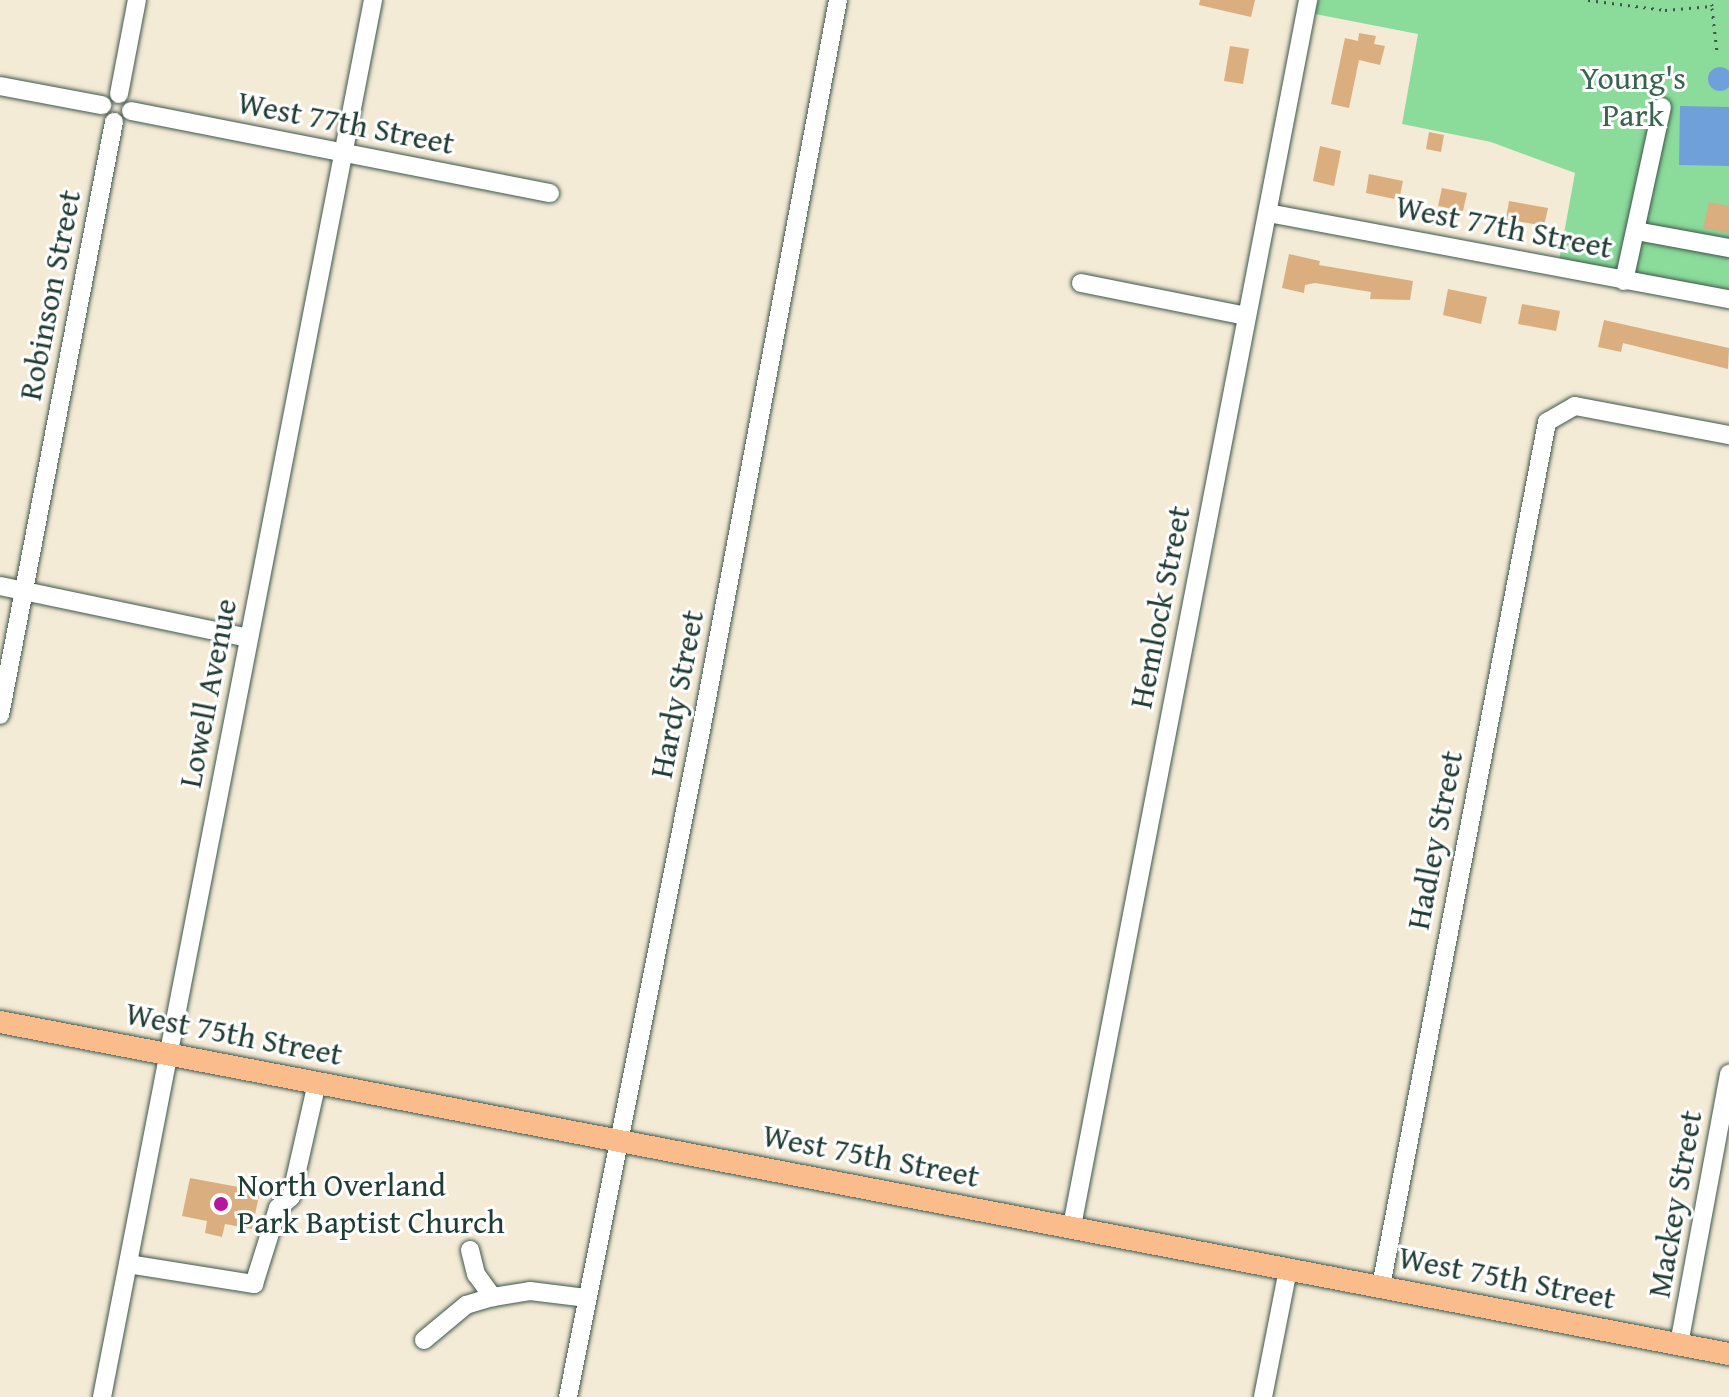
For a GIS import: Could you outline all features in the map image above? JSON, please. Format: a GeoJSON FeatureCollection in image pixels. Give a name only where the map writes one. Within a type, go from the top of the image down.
{"type":"FeatureCollection","features":[{"type":"Feature","properties":{"kind":"main road","name":"West 75th Street"},"geometry":{"type":"LineString","coordinates":[[0,1022],[1729,1354]]}},
{"type":"Feature","properties":{"kind":"street"},"geometry":{"type":"LineString","coordinates":[[119,94],[137,0]]}},
{"type":"Feature","properties":{"kind":"street","name":"Lowell Avenue"},"geometry":{"type":"LineString","coordinates":[[102,1397],[373,0]]}},
{"type":"Feature","properties":{"kind":"street","name":"Hardy Street"},"geometry":{"type":"LineString","coordinates":[[568,1397],[700,736],[838,0]]}},
{"type":"Feature","properties":{"kind":"street","name":"Hemlock Street"},"geometry":{"type":"LineString","coordinates":[[1072,1226],[1308,0]]}},
{"type":"Feature","properties":{"kind":"street"},"geometry":{"type":"LineString","coordinates":[[0,86],[102,105]]}},
{"type":"Feature","properties":{"kind":"street"},"geometry":{"type":"LineString","coordinates":[[119,94],[127,98],[131,111],[126,119],[114,122],[106,118],[102,105],[110,95],[119,94]]}},
{"type":"Feature","properties":{"kind":"street"},"geometry":{"type":"LineString","coordinates":[[1624,281],[1662,107]]}},
{"type":"Feature","properties":{"kind":"street","name":"West 77th Street"},"geometry":{"type":"LineString","coordinates":[[131,111],[550,193]]}},
{"type":"Feature","properties":{"kind":"street","name":"Robinson Street"},"geometry":{"type":"LineString","coordinates":[[0,715],[114,122]]}},
{"type":"Feature","properties":{"kind":"street","name":"West 77th Street"},"geometry":{"type":"LineString","coordinates":[[1268,213],[1729,299]]}},
{"type":"Feature","properties":{"kind":"street"},"geometry":{"type":"LineString","coordinates":[[1636,231],[1729,248]]}},
{"type":"Feature","properties":{"kind":"street"},"geometry":{"type":"LineString","coordinates":[[1081,283],[1246,316]]}},
{"type":"Feature","properties":{"kind":"street","name":"Hadley Street"},"geometry":{"type":"LineString","coordinates":[[1381,1286],[1542,436],[1559,411],[1575,406],[1729,435]]}},
{"type":"Feature","properties":{"kind":"street"},"geometry":{"type":"LineString","coordinates":[[0,586],[248,638]]}},
{"type":"Feature","properties":{"kind":"street","name":"Mackey Street"},"geometry":{"type":"LineString","coordinates":[[1679,1344],[1729,1074]]}},
{"type":"Feature","properties":{"kind":"street"},"geometry":{"type":"LineString","coordinates":[[128,1264],[254,1284],[274,1216],[291,1197],[317,1083]]}},
{"type":"Feature","properties":{"kind":"street"},"geometry":{"type":"LineString","coordinates":[[470,1250],[476,1274],[493,1297]]}},
{"type":"Feature","properties":{"kind":"street"},"geometry":{"type":"LineString","coordinates":[[1263,1397],[1288,1270]]}},
{"type":"Feature","properties":{"kind":"street"},"geometry":{"type":"LineString","coordinates":[[424,1340],[466,1305],[493,1297],[546,1291],[586,1298]]}},
{"type":"Feature","properties":{"kind":"path"},"geometry":{"type":"LineString","coordinates":[[1588,0],[1653,10],[1712,6]]}},
{"type":"Feature","properties":{"kind":"path"},"geometry":{"type":"LineString","coordinates":[[1653,10],[1654,0]]}},
{"type":"Feature","properties":{"kind":"path"},"geometry":{"type":"LineString","coordinates":[[1711,0],[1717,52]]}},
{"type":"Feature","properties":{"kind":"green space","name":"Young's Park"},"geometry":{"type":"Polygon","coordinates":[[[1318,0],[1729,0],[1729,293],[1559,261],[1575,173],[1491,142],[1402,124],[1418,34],[1315,14],[1318,0]]]}},
{"type":"Feature","properties":{"kind":"water"},"geometry":{"type":"Polygon","coordinates":[[[1720,67],[1728,71],[1732,79],[1728,87],[1720,91],[1712,87],[1708,79],[1712,71],[1720,67]]]}},
{"type":"Feature","properties":{"kind":"water"},"geometry":{"type":"Polygon","coordinates":[[[1680,106],[1729,107],[1729,166],[1679,165],[1680,106]]]}},
{"type":"Feature","properties":{"kind":"building"},"geometry":{"type":"Polygon","coordinates":[[[1200,0],[1255,0],[1251,17],[1199,5],[1200,0]]]}},
{"type":"Feature","properties":{"kind":"building"},"geometry":{"type":"Polygon","coordinates":[[[1359,33],[1376,36],[1374,44],[1385,46],[1380,65],[1359,60],[1349,108],[1331,104],[1345,38],[1358,41],[1359,33]]]}},
{"type":"Feature","properties":{"kind":"building"},"geometry":{"type":"Polygon","coordinates":[[[1230,46],[1249,49],[1243,84],[1224,81],[1230,46]]]}},
{"type":"Feature","properties":{"kind":"building"},"geometry":{"type":"Polygon","coordinates":[[[1429,132],[1444,135],[1441,152],[1426,149],[1429,132]]]}},
{"type":"Feature","properties":{"kind":"building"},"geometry":{"type":"Polygon","coordinates":[[[1320,146],[1341,151],[1334,186],[1313,181],[1320,146]]]}},
{"type":"Feature","properties":{"kind":"building"},"geometry":{"type":"Polygon","coordinates":[[[1369,174],[1403,181],[1399,200],[1366,193],[1369,174]]]}},
{"type":"Feature","properties":{"kind":"building"},"geometry":{"type":"Polygon","coordinates":[[[1442,188],[1467,193],[1463,211],[1438,206],[1442,188]]]}},
{"type":"Feature","properties":{"kind":"building"},"geometry":{"type":"Polygon","coordinates":[[[1509,201],[1548,208],[1544,226],[1506,219],[1509,201]]]}},
{"type":"Feature","properties":{"kind":"building"},"geometry":{"type":"Polygon","coordinates":[[[1709,202],[1729,206],[1729,233],[1703,228],[1709,202]]]}},
{"type":"Feature","properties":{"kind":"building"},"geometry":{"type":"Polygon","coordinates":[[[1289,254],[1320,261],[1319,265],[1413,281],[1410,300],[1370,299],[1371,292],[1315,283],[1305,285],[1304,293],[1282,288],[1289,254]]]}},
{"type":"Feature","properties":{"kind":"building"},"geometry":{"type":"Polygon","coordinates":[[[1448,289],[1487,297],[1481,324],[1443,315],[1448,289]]]}},
{"type":"Feature","properties":{"kind":"building"},"geometry":{"type":"Polygon","coordinates":[[[1522,304],[1560,311],[1556,331],[1518,324],[1522,304]]]}},
{"type":"Feature","properties":{"kind":"building"},"geometry":{"type":"Polygon","coordinates":[[[1604,320],[1729,348],[1728,369],[1623,343],[1621,352],[1598,347],[1604,320]]]}},
{"type":"Feature","properties":{"kind":"building","name":"North Overland Park Baptist Church"},"geometry":{"type":"Polygon","coordinates":[[[190,1178],[260,1191],[252,1229],[225,1224],[222,1237],[205,1233],[207,1221],[182,1216],[190,1178]]]}},
{"type":"Feature","properties":{"kind":"place","name":"North Overland Park Baptist Church"},"geometry":{"type":"Point","coordinates":[221,1204]}}]}
